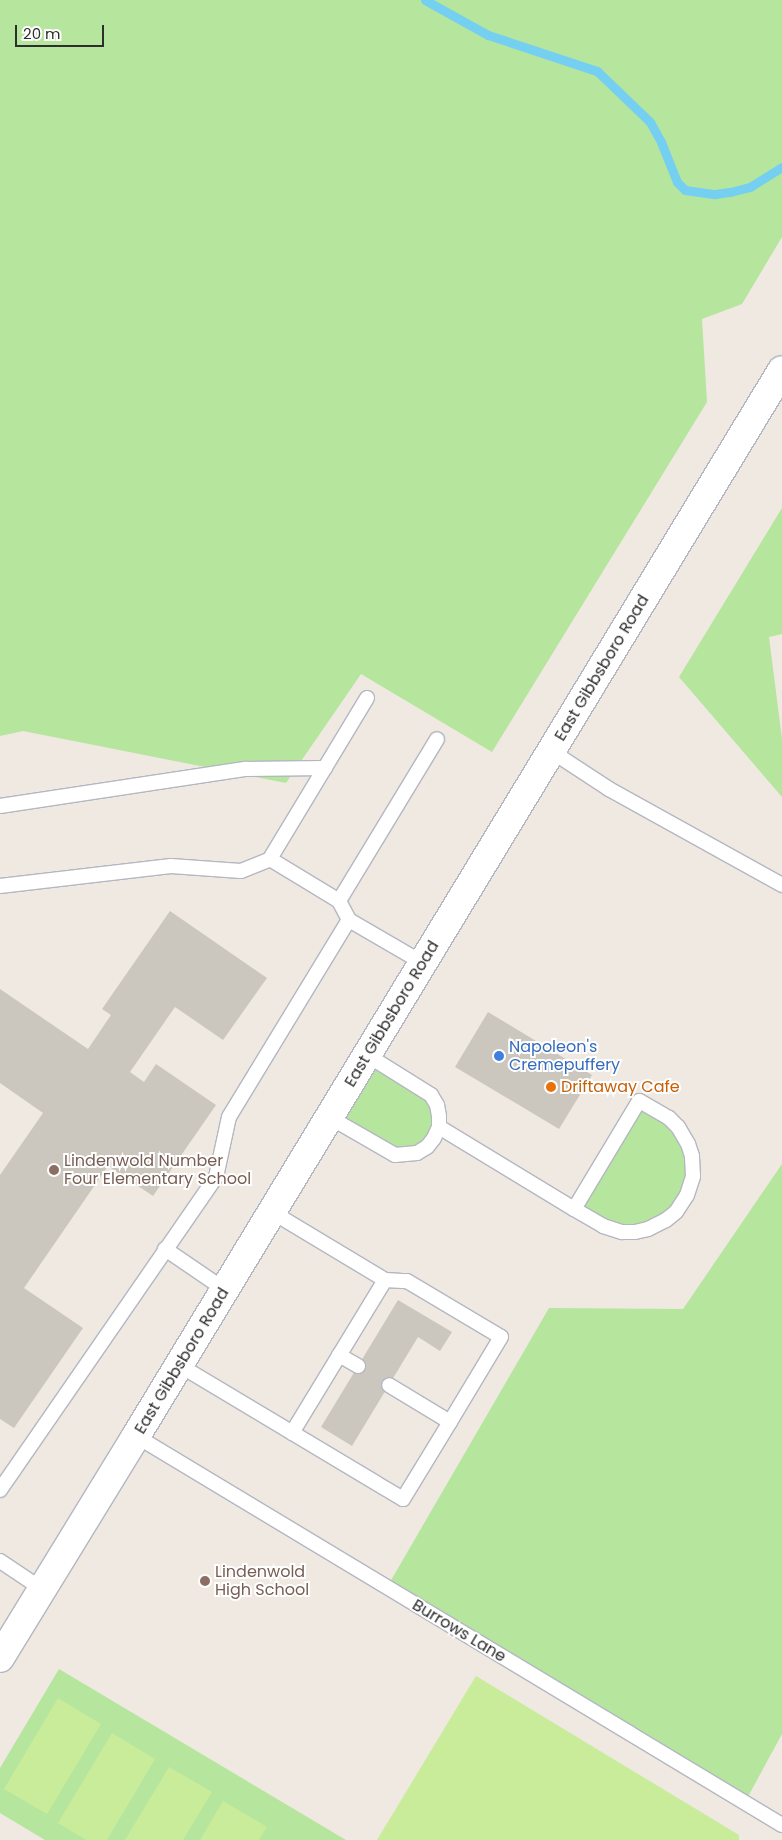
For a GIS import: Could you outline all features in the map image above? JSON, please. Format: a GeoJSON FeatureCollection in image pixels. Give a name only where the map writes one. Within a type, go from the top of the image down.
{"type":"FeatureCollection","features":[{"type":"Feature","properties":{"kind":"main road","name":"East Gibbsboro Road"},"geometry":{"type":"LineString","coordinates":[[0,1658],[180,1365],[782,370]]}},
{"type":"Feature","properties":{"kind":"lane"},"geometry":{"type":"LineString","coordinates":[[0,886],[172,866],[241,871],[270,859],[368,698]]}},
{"type":"Feature","properties":{"kind":"lane"},"geometry":{"type":"LineString","coordinates":[[339,901],[437,739]]}},
{"type":"Feature","properties":{"kind":"lane"},"geometry":{"type":"LineString","coordinates":[[551,751],[609,789],[782,885]]}},
{"type":"Feature","properties":{"kind":"lane"},"geometry":{"type":"LineString","coordinates":[[0,806],[246,769],[325,768]]}},
{"type":"Feature","properties":{"kind":"lane"},"geometry":{"type":"LineString","coordinates":[[270,859],[339,901],[349,920],[423,964]]}},
{"type":"Feature","properties":{"kind":"lane"},"geometry":{"type":"LineString","coordinates":[[0,1490],[216,1177],[229,1118],[349,920]]}},
{"type":"Feature","properties":{"kind":"lane"},"geometry":{"type":"LineString","coordinates":[[329,1118],[388,1152],[402,1156],[427,1147],[439,1127],[438,1109],[431,1095],[367,1055]]}},
{"type":"Feature","properties":{"kind":"lane"},"geometry":{"type":"LineString","coordinates":[[439,1127],[574,1209],[603,1226],[622,1232],[648,1229],[671,1216],[687,1195],[692,1176],[691,1150],[678,1127],[668,1118],[639,1101],[574,1209]]}},
{"type":"Feature","properties":{"kind":"lane"},"geometry":{"type":"LineString","coordinates":[[180,1365],[403,1499],[501,1337],[407,1281],[385,1280],[272,1212]]}},
{"type":"Feature","properties":{"kind":"lane"},"geometry":{"type":"LineString","coordinates":[[165,1249],[225,1290]]}},
{"type":"Feature","properties":{"kind":"lane"},"geometry":{"type":"LineString","coordinates":[[292,1433],[385,1280]]}},
{"type":"Feature","properties":{"kind":"lane"},"geometry":{"type":"LineString","coordinates":[[339,1355],[358,1366]]}},
{"type":"Feature","properties":{"kind":"lane"},"geometry":{"type":"LineString","coordinates":[[389,1385],[450,1422]]}},
{"type":"Feature","properties":{"kind":"lane","name":"Burrows Lane"},"geometry":{"type":"LineString","coordinates":[[136,1436],[782,1826]]}},
{"type":"Feature","properties":{"kind":"lane"},"geometry":{"type":"LineString","coordinates":[[0,1561],[42,1589]]}},
{"type":"Feature","properties":{"kind":"green space"},"geometry":{"type":"Polygon","coordinates":[[[0,0],[782,0],[782,237],[742,304],[702,319],[707,402],[492,752],[361,674],[286,783],[23,731],[0,736],[0,0]]]}},
{"type":"Feature","properties":{"kind":"green space"},"geometry":{"type":"Polygon","coordinates":[[[782,508],[782,634],[769,637],[782,739],[782,797],[679,677],[782,508]]]}},
{"type":"Feature","properties":{"kind":"green space"},"geometry":{"type":"Polygon","coordinates":[[[367,1055],[425,1090],[439,1127],[410,1155],[329,1117],[367,1055]]]}},
{"type":"Feature","properties":{"kind":"green space"},"geometry":{"type":"Polygon","coordinates":[[[639,1101],[669,1118],[692,1156],[680,1206],[635,1232],[574,1209],[639,1101]]]}},
{"type":"Feature","properties":{"kind":"green space"},"geometry":{"type":"Polygon","coordinates":[[[782,1164],[782,1734],[744,1804],[390,1582],[549,1308],[683,1309],[782,1164]]]}},
{"type":"Feature","properties":{"kind":"green space"},"geometry":{"type":"Polygon","coordinates":[[[59,1669],[346,1840],[45,1840],[0,1813],[0,1768],[59,1669]]]}},
{"type":"Feature","properties":{"kind":"green space"},"geometry":{"type":"Polygon","coordinates":[[[476,1676],[739,1835],[739,1840],[377,1840],[476,1676]]]}},
{"type":"Feature","properties":{"kind":"green space"},"geometry":{"type":"Polygon","coordinates":[[[58,1698],[101,1724],[47,1814],[4,1789],[58,1698]]]}},
{"type":"Feature","properties":{"kind":"green space"},"geometry":{"type":"Polygon","coordinates":[[[112,1733],[155,1759],[107,1840],[86,1840],[58,1823],[112,1733]]]}},
{"type":"Feature","properties":{"kind":"green space"},"geometry":{"type":"Polygon","coordinates":[[[169,1767],[212,1792],[183,1840],[125,1840],[169,1767]]]}},
{"type":"Feature","properties":{"kind":"green space"},"geometry":{"type":"Polygon","coordinates":[[[223,1801],[267,1827],[259,1840],[200,1840],[223,1801]]]}},
{"type":"Feature","properties":{"kind":"building","name":"Lindenwold Number Four Elementary School"},"geometry":{"type":"Polygon","coordinates":[[[170,911],[267,978],[223,1040],[175,1007],[130,1072],[144,1082],[156,1064],[216,1105],[153,1196],[108,1166],[24,1288],[83,1328],[14,1428],[0,1419],[0,1175],[43,1113],[0,1083],[0,989],[88,1049],[111,1015],[102,1009],[170,911]]]}},
{"type":"Feature","properties":{"kind":"building"},"geometry":{"type":"Polygon","coordinates":[[[488,1012],[592,1075],[559,1129],[455,1067],[488,1012]]]}},
{"type":"Feature","properties":{"kind":"building"},"geometry":{"type":"Polygon","coordinates":[[[398,1300],[452,1332],[440,1351],[418,1337],[352,1446],[321,1427],[398,1300]]]}},
{"type":"Feature","properties":{"kind":"waterway"},"geometry":{"type":"LineString","coordinates":[[425,0],[488,35],[597,71],[650,122],[661,142],[677,182],[685,190],[715,194],[730,192],[750,187],[782,167]]}},
{"type":"Feature","properties":{"kind":"place","name":"Napoleon's Cremepuffery"},"geometry":{"type":"Point","coordinates":[499,1056]}},
{"type":"Feature","properties":{"kind":"place","name":"Driftaway Cafe"},"geometry":{"type":"Point","coordinates":[551,1087]}},
{"type":"Feature","properties":{"kind":"place","name":"Lindenwold Number Four Elementary School"},"geometry":{"type":"Point","coordinates":[54,1170]}},
{"type":"Feature","properties":{"kind":"place","name":"Lindenwold High School"},"geometry":{"type":"Point","coordinates":[205,1581]}}]}
